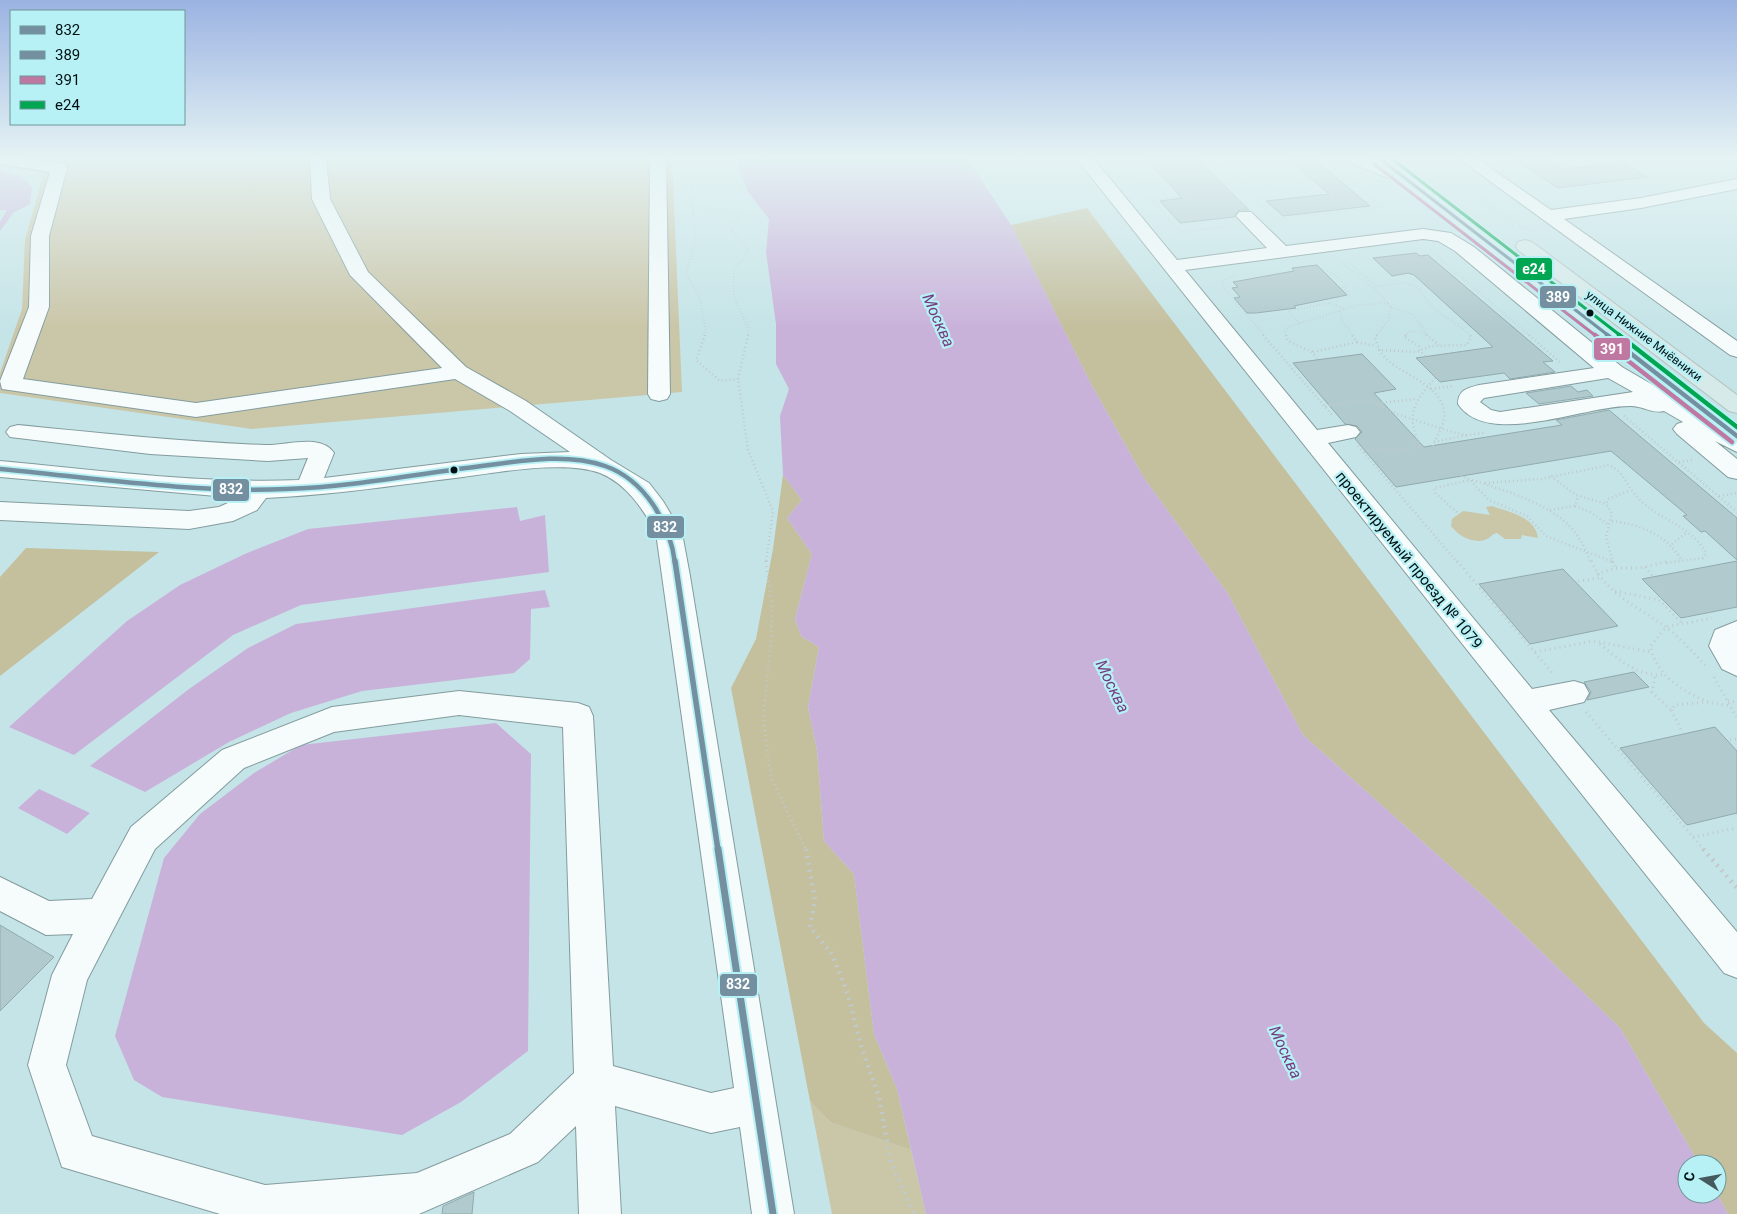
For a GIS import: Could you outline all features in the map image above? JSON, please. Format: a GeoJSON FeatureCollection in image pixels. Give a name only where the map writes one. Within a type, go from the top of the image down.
{"type":"FeatureCollection","features":[{"type":"Feature","properties":{"kind":"main road","name":"улица Нижние Мнёвники"},"geometry":{"type":"LineString","coordinates":[[1451,215],[1737,436]]}},
{"type":"Feature","properties":{"kind":"main road","name":"улица Нижние Мнёвники"},"geometry":{"type":"LineString","coordinates":[[1483,215],[1737,406]]}},
{"type":"Feature","properties":{"kind":"street"},"geometry":{"type":"LineString","coordinates":[[46,215],[40,236],[39,307],[10,384],[196,410],[458,372]]}},
{"type":"Feature","properties":{"kind":"street"},"geometry":{"type":"LineString","coordinates":[[328,215],[360,275],[458,372],[518,406],[640,489],[655,495],[669,533],[678,576],[773,1214]]}},
{"type":"Feature","properties":{"kind":"street"},"geometry":{"type":"LineString","coordinates":[[658,215],[659,394]]}},
{"type":"Feature","properties":{"kind":"street","name":"проектируемый проезд № 1079"},"geometry":{"type":"LineString","coordinates":[[1131,215],[1525,703],[1737,960]]}},
{"type":"Feature","properties":{"kind":"street"},"geometry":{"type":"LineString","coordinates":[[1548,216],[1558,215]]}},
{"type":"Feature","properties":{"kind":"street"},"geometry":{"type":"LineString","coordinates":[[1245,216],[1281,252]]}},
{"type":"Feature","properties":{"kind":"street"},"geometry":{"type":"LineString","coordinates":[[1548,216],[1737,351]]}},
{"type":"Feature","properties":{"kind":"street"},"geometry":{"type":"LineString","coordinates":[[1173,266],[1281,252],[1344,259],[1435,234],[1453,240],[1737,471]]}},
{"type":"Feature","properties":{"kind":"street"},"geometry":{"type":"LineString","coordinates":[[1608,367],[1601,373],[1479,392],[1469,396],[1469,404],[1484,416],[1500,419],[1632,399],[1657,406]]}},
{"type":"Feature","properties":{"kind":"street"},"geometry":{"type":"LineString","coordinates":[[1608,367],[1737,444]]}},
{"type":"Feature","properties":{"kind":"street"},"geometry":{"type":"LineString","coordinates":[[1594,394],[1635,388]]}},
{"type":"Feature","properties":{"kind":"street"},"geometry":{"type":"LineString","coordinates":[[18,432],[150,446],[268,453],[317,450],[322,453],[308,488]]}},
{"type":"Feature","properties":{"kind":"street"},"geometry":{"type":"LineString","coordinates":[[1311,438],[1347,432]]}},
{"type":"Feature","properties":{"kind":"street"},"geometry":{"type":"LineString","coordinates":[[0,469],[205,488],[260,490],[308,488],[521,462],[571,460],[607,467]]}},
{"type":"Feature","properties":{"kind":"street"},"geometry":{"type":"LineString","coordinates":[[0,511],[189,520],[224,515],[248,504],[260,490]]}},
{"type":"Feature","properties":{"kind":"street"},"geometry":{"type":"LineString","coordinates":[[1727,625],[1727,635],[1723,640],[1722,646],[1725,653],[1737,665]]}},
{"type":"Feature","properties":{"kind":"street"},"geometry":{"type":"LineString","coordinates":[[1525,703],[1572,694]]}},
{"type":"Feature","properties":{"kind":"street"},"geometry":{"type":"LineString","coordinates":[[595,1081],[524,1148],[417,1194],[265,1206],[77,1152],[47,1065],[70,975],[143,838],[233,759],[332,720],[459,703],[578,716],[595,1081],[600,1214]]}},
{"type":"Feature","properties":{"kind":"street"},"geometry":{"type":"LineString","coordinates":[[0,893],[46,918],[102,915]]}},
{"type":"Feature","properties":{"kind":"street"},"geometry":{"type":"LineString","coordinates":[[595,1081],[711,1113],[756,1104]]}},
{"type":"Feature","properties":{"kind":"path"},"geometry":{"type":"LineString","coordinates":[[693,215],[695,242],[686,274],[700,298],[706,332],[696,360],[720,381],[738,379]]}},
{"type":"Feature","properties":{"kind":"path"},"geometry":{"type":"LineString","coordinates":[[739,215],[731,231],[749,250],[734,270],[734,297],[749,330],[738,379],[748,450],[773,511],[766,563],[772,606],[771,641],[763,719],[771,777],[807,851],[815,900],[810,927],[832,954],[848,995],[862,1050],[879,1097],[891,1163],[914,1214]]}},
{"type":"Feature","properties":{"kind":"path"},"geometry":{"type":"LineString","coordinates":[[1272,215],[1277,220]]}},
{"type":"Feature","properties":{"kind":"path"},"geometry":{"type":"LineString","coordinates":[[1499,215],[1513,225]]}},
{"type":"Feature","properties":{"kind":"path"},"geometry":{"type":"LineString","coordinates":[[1505,215],[1522,227]]}},
{"type":"Feature","properties":{"kind":"path"},"geometry":{"type":"LineString","coordinates":[[1430,250],[1568,370]]}},
{"type":"Feature","properties":{"kind":"path"},"geometry":{"type":"LineString","coordinates":[[1312,352],[1356,342],[1400,352],[1439,345],[1467,345],[1471,337],[1436,311],[1424,294],[1413,285],[1398,284],[1375,287],[1350,272],[1344,259]]}},
{"type":"Feature","properties":{"kind":"path"},"geometry":{"type":"LineString","coordinates":[[1344,259],[1375,287],[1391,307],[1388,321],[1375,338],[1377,348],[1387,360],[1429,389],[1442,404],[1445,414],[1433,444],[1466,435],[1491,432]]}},
{"type":"Feature","properties":{"kind":"path"},"geometry":{"type":"LineString","coordinates":[[1322,268],[1336,276],[1347,287],[1341,287],[1350,296],[1339,297],[1336,304]]}},
{"type":"Feature","properties":{"kind":"path"},"geometry":{"type":"LineString","coordinates":[[1236,275],[1222,281],[1223,287],[1737,888]]}},
{"type":"Feature","properties":{"kind":"path"},"geometry":{"type":"LineString","coordinates":[[1300,323],[1288,311],[1329,303],[1336,304],[1345,309]]}},
{"type":"Feature","properties":{"kind":"path"},"geometry":{"type":"LineString","coordinates":[[1317,358],[1312,352],[1293,345],[1285,337],[1284,331],[1288,327],[1357,305],[1389,303]]}},
{"type":"Feature","properties":{"kind":"path"},"geometry":{"type":"LineString","coordinates":[[1391,307],[1413,314],[1424,325],[1425,333]]}},
{"type":"Feature","properties":{"kind":"path"},"geometry":{"type":"LineString","coordinates":[[1340,311],[1342,319],[1356,342]]}},
{"type":"Feature","properties":{"kind":"path"},"geometry":{"type":"LineString","coordinates":[[1377,403],[1406,402],[1416,399],[1429,389],[1438,375],[1434,365],[1420,349],[1404,337],[1410,331],[1425,333],[1439,345]]}},
{"type":"Feature","properties":{"kind":"path"},"geometry":{"type":"LineString","coordinates":[[1429,389],[1456,386]]}},
{"type":"Feature","properties":{"kind":"path"},"geometry":{"type":"LineString","coordinates":[[1364,452],[1384,449],[1386,452],[1421,446],[1414,436],[1412,417],[1416,399]]}},
{"type":"Feature","properties":{"kind":"path"},"geometry":{"type":"LineString","coordinates":[[1324,406],[1367,400],[1377,403],[1397,414],[1466,435]]}},
{"type":"Feature","properties":{"kind":"path"},"geometry":{"type":"LineString","coordinates":[[1618,411],[1737,512]]}},
{"type":"Feature","properties":{"kind":"path"},"geometry":{"type":"LineString","coordinates":[[1483,484],[1551,476],[1608,465],[1616,467],[1634,495],[1687,532],[1704,546],[1706,553],[1703,558],[1681,559],[1645,567],[1615,568],[1597,574]]}},
{"type":"Feature","properties":{"kind":"path"},"geometry":{"type":"LineString","coordinates":[[1461,476],[1516,494],[1549,510],[1578,535],[1597,574],[1627,603],[1666,627],[1693,651],[1709,669],[1737,718]]}},
{"type":"Feature","properties":{"kind":"path"},"geometry":{"type":"LineString","coordinates":[[1551,476],[1565,489],[1578,497],[1606,504],[1612,513],[1612,520],[1606,531],[1609,553],[1615,568]]}},
{"type":"Feature","properties":{"kind":"path"},"geometry":{"type":"LineString","coordinates":[[1457,512],[1435,493],[1434,488],[1470,480]]}},
{"type":"Feature","properties":{"kind":"path"},"geometry":{"type":"LineString","coordinates":[[1470,480],[1497,505],[1527,516],[1546,536],[1613,562]]}},
{"type":"Feature","properties":{"kind":"path"},"geometry":{"type":"LineString","coordinates":[[1606,504],[1608,499],[1629,491]]}},
{"type":"Feature","properties":{"kind":"path"},"geometry":{"type":"LineString","coordinates":[[1718,496],[1737,493]]}},
{"type":"Feature","properties":{"kind":"path"},"geometry":{"type":"LineString","coordinates":[[1575,506],[1578,497]]}},
{"type":"Feature","properties":{"kind":"path"},"geometry":{"type":"LineString","coordinates":[[1549,510],[1575,506],[1590,512],[1609,525]]}},
{"type":"Feature","properties":{"kind":"path"},"geometry":{"type":"LineString","coordinates":[[1612,520],[1640,527],[1672,544],[1681,559]]}},
{"type":"Feature","properties":{"kind":"path"},"geometry":{"type":"LineString","coordinates":[[1672,544],[1687,532]]}},
{"type":"Feature","properties":{"kind":"path"},"geometry":{"type":"LineString","coordinates":[[1645,567],[1660,582],[1662,588],[1659,600]]}},
{"type":"Feature","properties":{"kind":"path"},"geometry":{"type":"LineString","coordinates":[[1578,581],[1601,578]]}},
{"type":"Feature","properties":{"kind":"path"},"geometry":{"type":"LineString","coordinates":[[1614,591],[1659,600],[1683,624]]}},
{"type":"Feature","properties":{"kind":"path"},"geometry":{"type":"LineString","coordinates":[[1727,625],[1683,624],[1666,627],[1650,647],[1662,675],[1679,688],[1708,702],[1730,706]]}},
{"type":"Feature","properties":{"kind":"path"},"geometry":{"type":"LineString","coordinates":[[1535,652],[1598,642],[1651,652]]}},
{"type":"Feature","properties":{"kind":"path"},"geometry":{"type":"LineString","coordinates":[[1598,642],[1641,673],[1655,676],[1662,675]]}},
{"type":"Feature","properties":{"kind":"path"},"geometry":{"type":"LineString","coordinates":[[1655,676],[1652,692],[1671,710],[1681,729]]}},
{"type":"Feature","properties":{"kind":"path"},"geometry":{"type":"LineString","coordinates":[[1727,701],[1737,702]]}},
{"type":"Feature","properties":{"kind":"path"},"geometry":{"type":"LineString","coordinates":[[1671,710],[1674,706],[1708,702]]}},
{"type":"Feature","properties":{"kind":"path"},"geometry":{"type":"LineString","coordinates":[[1730,740],[1737,738]]}},
{"type":"Feature","properties":{"kind":"path"},"geometry":{"type":"LineString","coordinates":[[1693,837],[1737,828]]}},
{"type":"Feature","properties":{"kind":"shaded area"},"geometry":{"type":"Polygon","coordinates":[[[32,215],[674,215],[682,392],[252,429],[0,393],[0,373],[22,309],[25,240],[32,215]]]}},
{"type":"Feature","properties":{"kind":"shaded area"},"geometry":{"type":"Polygon","coordinates":[[[1057,215],[1092,215],[1704,1023],[1737,1053],[1737,1214],[1728,1214],[1722,1204],[1727,1204],[1727,1154],[1693,1154],[1620,1028],[1489,901],[1303,735],[1228,594],[1144,478],[1091,384],[1011,225],[1057,215]]]}},
{"type":"Feature","properties":{"kind":"shaded area"},"geometry":{"type":"Polygon","coordinates":[[[783,475],[802,500],[787,518],[812,554],[795,619],[801,636],[819,647],[808,707],[817,750],[824,841],[854,874],[874,1034],[897,1089],[911,1150],[830,1122],[810,1101],[731,688],[756,639],[773,549],[783,475]]]}},
{"type":"Feature","properties":{"kind":"shaded area"},"geometry":{"type":"Polygon","coordinates":[[[1492,506],[1513,513],[1526,520],[1536,531],[1538,538],[1522,535],[1521,539],[1505,539],[1497,533],[1482,541],[1477,541],[1467,539],[1451,526],[1452,519],[1463,511],[1490,515],[1486,507],[1492,506]]]}},
{"type":"Feature","properties":{"kind":"shaded area"},"geometry":{"type":"Polygon","coordinates":[[[26,548],[159,552],[0,676],[0,577],[26,548]]]}},
{"type":"Feature","properties":{"kind":"shaded area"},"geometry":{"type":"Polygon","coordinates":[[[810,1101],[830,1122],[911,1150],[926,1214],[832,1214],[810,1101]]]}},
{"type":"Feature","properties":{"kind":"water"},"geometry":{"type":"Polygon","coordinates":[[[4,215],[12,215],[0,231],[0,222],[4,215]]]}},
{"type":"Feature","properties":{"kind":"water","name":"Москва"},"geometry":{"type":"Polygon","coordinates":[[[766,215],[1004,215],[1091,384],[1144,478],[1228,594],[1303,735],[1489,901],[1620,1028],[1693,1154],[1677,1154],[1677,1204],[1722,1204],[1728,1214],[926,1214],[897,1089],[874,1034],[854,874],[824,841],[817,750],[808,707],[819,647],[801,636],[795,619],[812,554],[787,518],[802,500],[783,475],[780,416],[789,389],[776,364],[776,324],[766,252],[769,219],[766,215]]]}},
{"type":"Feature","properties":{"kind":"water"},"geometry":{"type":"Polygon","coordinates":[[[517,507],[520,521],[545,515],[549,572],[301,605],[233,635],[74,755],[9,727],[127,621],[180,585],[247,553],[308,529],[517,507]]]}},
{"type":"Feature","properties":{"kind":"water"},"geometry":{"type":"Polygon","coordinates":[[[545,590],[550,607],[531,609],[530,659],[514,673],[362,691],[291,713],[229,742],[145,792],[90,766],[189,689],[248,648],[296,624],[545,590]]]}},
{"type":"Feature","properties":{"kind":"water"},"geometry":{"type":"Polygon","coordinates":[[[496,723],[531,754],[528,1051],[461,1102],[402,1135],[162,1097],[134,1080],[115,1036],[164,858],[200,814],[254,773],[301,745],[496,723]]]}},
{"type":"Feature","properties":{"kind":"water"},"geometry":{"type":"Polygon","coordinates":[[[39,789],[90,813],[67,834],[18,808],[39,789]]]}},
{"type":"Feature","properties":{"kind":"building"},"geometry":{"type":"Polygon","coordinates":[[[1172,215],[1236,215],[1234,217],[1180,223],[1172,215]]]}},
{"type":"Feature","properties":{"kind":"building"},"geometry":{"type":"Polygon","coordinates":[[[1416,253],[1420,256],[1428,255],[1553,361],[1543,362],[1555,372],[1510,379],[1504,373],[1440,382],[1416,358],[1493,347],[1414,275],[1408,273],[1392,276],[1373,258],[1416,253]]]}},
{"type":"Feature","properties":{"kind":"building"},"geometry":{"type":"Polygon","coordinates":[[[1317,265],[1347,295],[1294,306],[1296,308],[1256,313],[1247,313],[1234,298],[1240,297],[1232,288],[1238,287],[1233,282],[1294,271],[1292,268],[1317,265]]]}},
{"type":"Feature","properties":{"kind":"building"},"geometry":{"type":"Polygon","coordinates":[[[1362,354],[1396,389],[1374,393],[1424,447],[1562,425],[1556,420],[1609,410],[1737,518],[1737,560],[1705,531],[1701,532],[1683,516],[1687,515],[1611,451],[1396,487],[1355,439],[1362,432],[1357,426],[1345,424],[1293,363],[1362,354]]]}},
{"type":"Feature","properties":{"kind":"building"},"geometry":{"type":"Polygon","coordinates":[[[1571,386],[1578,392],[1587,390],[1593,396],[1539,404],[1526,393],[1571,386]]]}},
{"type":"Feature","properties":{"kind":"building"},"geometry":{"type":"Polygon","coordinates":[[[1737,561],[1737,607],[1681,618],[1642,579],[1737,561]]]}},
{"type":"Feature","properties":{"kind":"building"},"geometry":{"type":"Polygon","coordinates":[[[1563,569],[1618,626],[1530,644],[1479,584],[1563,569]]]}},
{"type":"Feature","properties":{"kind":"building"},"geometry":{"type":"Polygon","coordinates":[[[1634,672],[1649,687],[1587,700],[1591,692],[1584,682],[1634,672]]]}},
{"type":"Feature","properties":{"kind":"building"},"geometry":{"type":"Polygon","coordinates":[[[1715,727],[1737,751],[1737,813],[1687,825],[1620,748],[1715,727]]]}},
{"type":"Feature","properties":{"kind":"building"},"geometry":{"type":"Polygon","coordinates":[[[0,925],[54,957],[0,1011],[0,925]]]}},
{"type":"Feature","properties":{"kind":"building"},"geometry":{"type":"Polygon","coordinates":[[[474,1192],[472,1214],[442,1214],[443,1206],[474,1192]]]}},
{"type":"Feature","properties":{"kind":"transit line","name":"391"},"geometry":{"type":"LineString","coordinates":[[1439,215],[1732,442]]}},
{"type":"Feature","properties":{"kind":"transit line","name":"389"},"geometry":{"type":"LineString","coordinates":[[1452,215],[1737,436]]}},
{"type":"Feature","properties":{"kind":"transit line","name":"е24"},"geometry":{"type":"LineString","coordinates":[[1464,215],[1737,427]]}},
{"type":"Feature","properties":{"kind":"transit line","name":"832"},"geometry":{"type":"LineString","coordinates":[[0,469],[194,488],[259,490],[314,488],[507,463],[561,460],[593,463],[607,467],[627,478],[644,494],[663,522],[673,548],[773,1214]]}}]}
